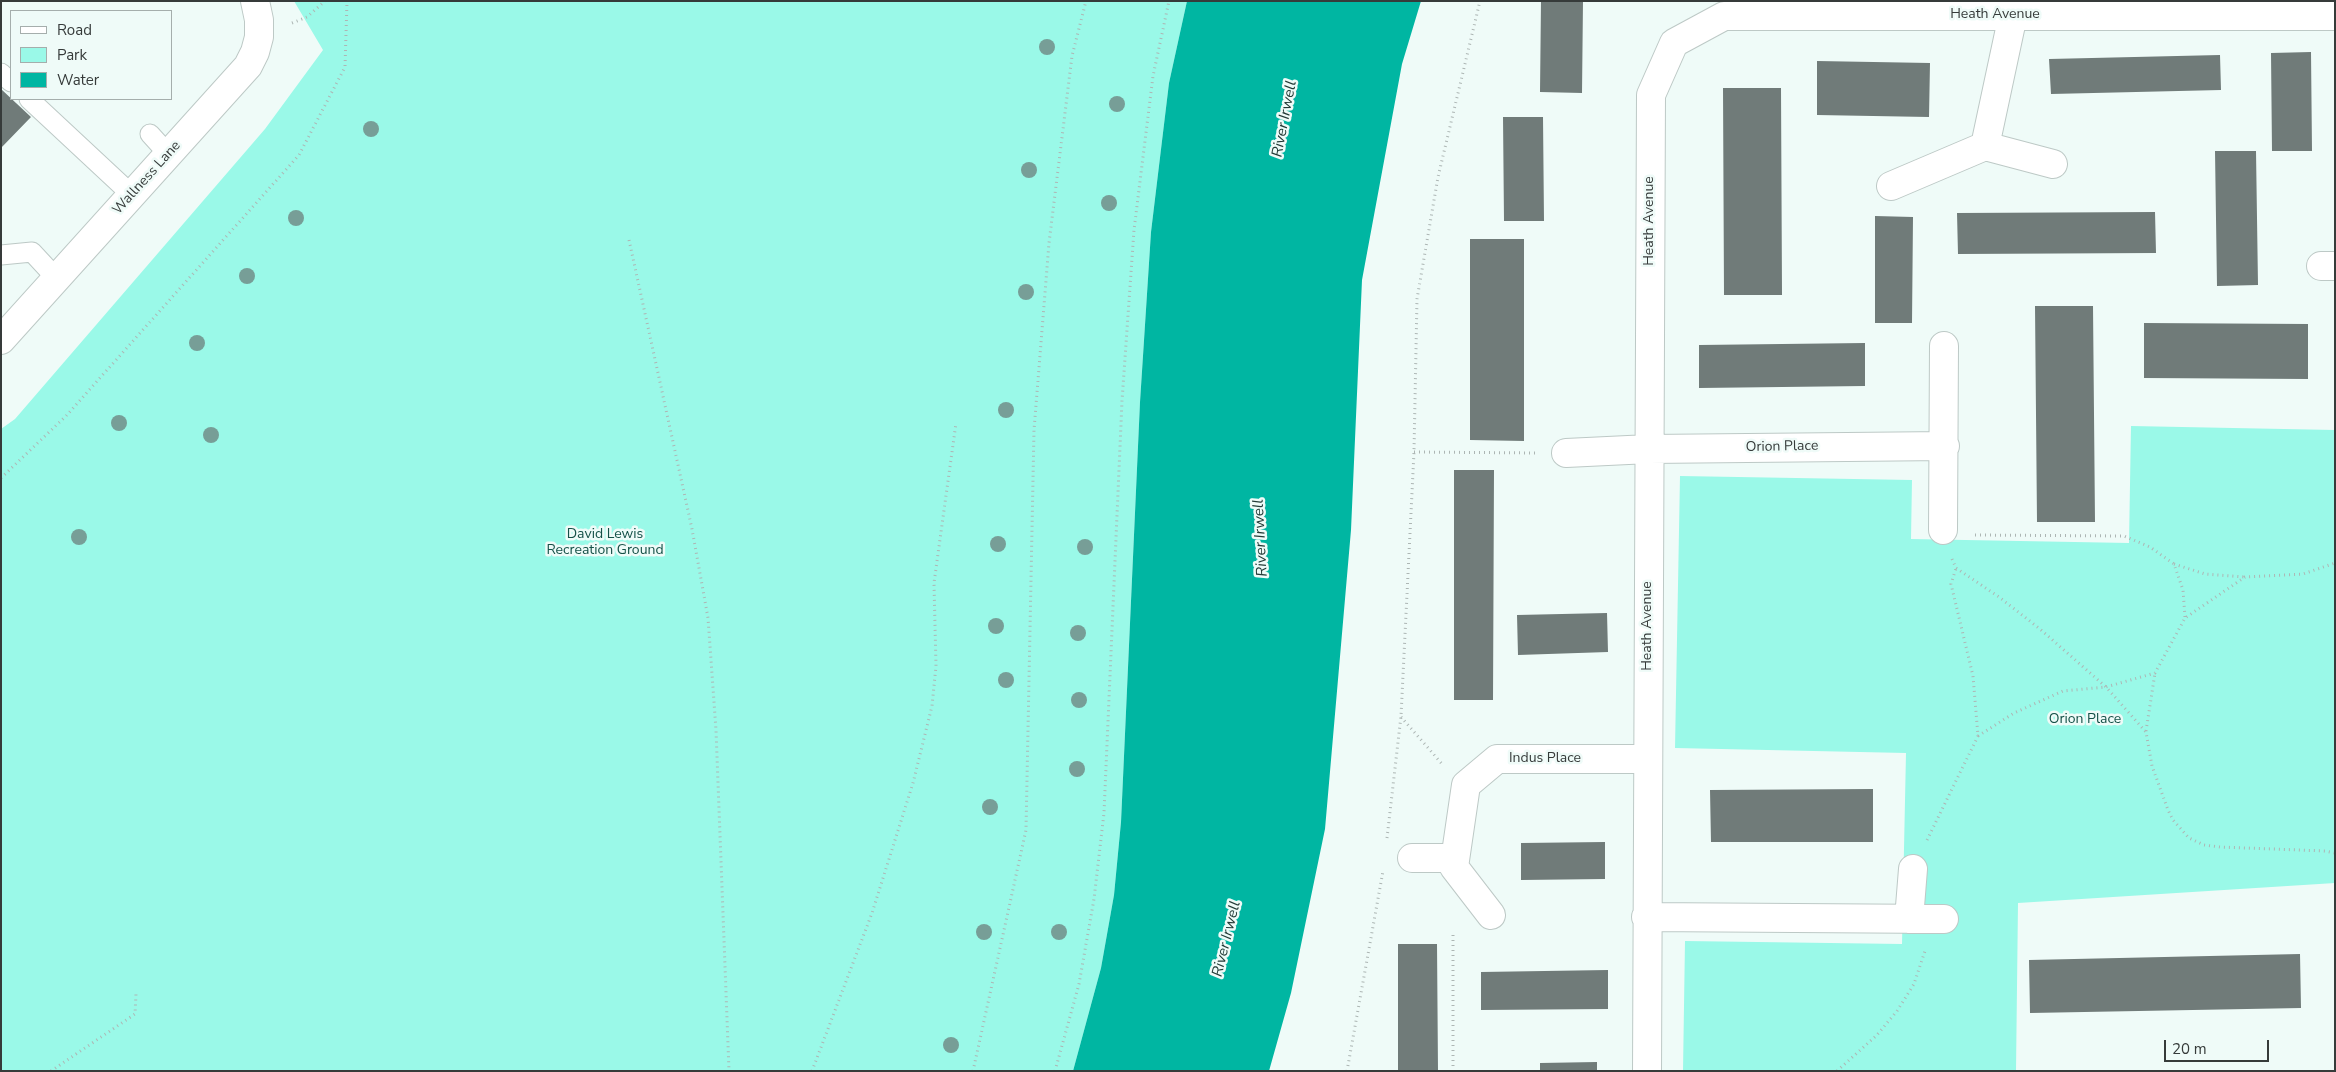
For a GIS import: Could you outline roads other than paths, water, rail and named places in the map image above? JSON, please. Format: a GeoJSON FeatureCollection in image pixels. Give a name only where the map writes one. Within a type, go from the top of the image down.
{"type":"FeatureCollection","features":[{"type":"Feature","properties":{"kind":"street","name":"Wallness Lane"},"geometry":{"type":"LineString","coordinates":[[1,340],[248,66],[255,52],[259,37],[260,20],[255,1]]}},
{"type":"Feature","properties":{"kind":"street","name":"Heath Avenue"},"geometry":{"type":"LineString","coordinates":[[1647,1071],[1646,917],[1651,96],[1674,43],[1724,9],[2013,15],[2159,8],[2335,16]]}},
{"type":"Feature","properties":{"kind":"street"},"geometry":{"type":"LineString","coordinates":[[1986,146],[2013,15]]}},
{"type":"Feature","properties":{"kind":"street"},"geometry":{"type":"LineString","coordinates":[[1891,186],[1986,146],[2053,164]]}},
{"type":"Feature","properties":{"kind":"street"},"geometry":{"type":"LineString","coordinates":[[1943,533],[1945,446],[1944,346]]}},
{"type":"Feature","properties":{"kind":"street","name":"Orion Place"},"geometry":{"type":"LineString","coordinates":[[1566,453],[1649,449],[1945,446]]}},
{"type":"Feature","properties":{"kind":"street","name":"Indus Place"},"geometry":{"type":"LineString","coordinates":[[1455,858],[1466,785],[1497,759],[1648,759]]}},
{"type":"Feature","properties":{"kind":"street"},"geometry":{"type":"LineString","coordinates":[[1412,858],[1455,858],[1454,867],[1491,915]]}},
{"type":"Feature","properties":{"kind":"street"},"geometry":{"type":"LineString","coordinates":[[1646,917],[1928,919],[1913,869]]}},
{"type":"Feature","properties":{"kind":"lane"},"geometry":{"type":"LineString","coordinates":[[30,100],[132,195]]}},
{"type":"Feature","properties":{"kind":"lane"},"geometry":{"type":"LineString","coordinates":[[150,134],[169,155]]}},
{"type":"Feature","properties":{"kind":"lane"},"geometry":{"type":"LineString","coordinates":[[1,255],[32,252],[57,279]]}},
{"type":"Feature","properties":{"kind":"water","name":"River Irwell"},"geometry":{"type":"Polygon","coordinates":[[[1187,1],[1421,1],[1402,64],[1362,280],[1351,530],[1325,829],[1291,993],[1269,1071],[1073,1071],[1101,968],[1114,895],[1121,822],[1140,402],[1151,232],[1169,83],[1187,1]]]}},
{"type":"Feature","properties":{"kind":"park label","name":"David Lewis Recreation Ground"},"geometry":{"type":"Point","coordinates":[605,544]}}]}
